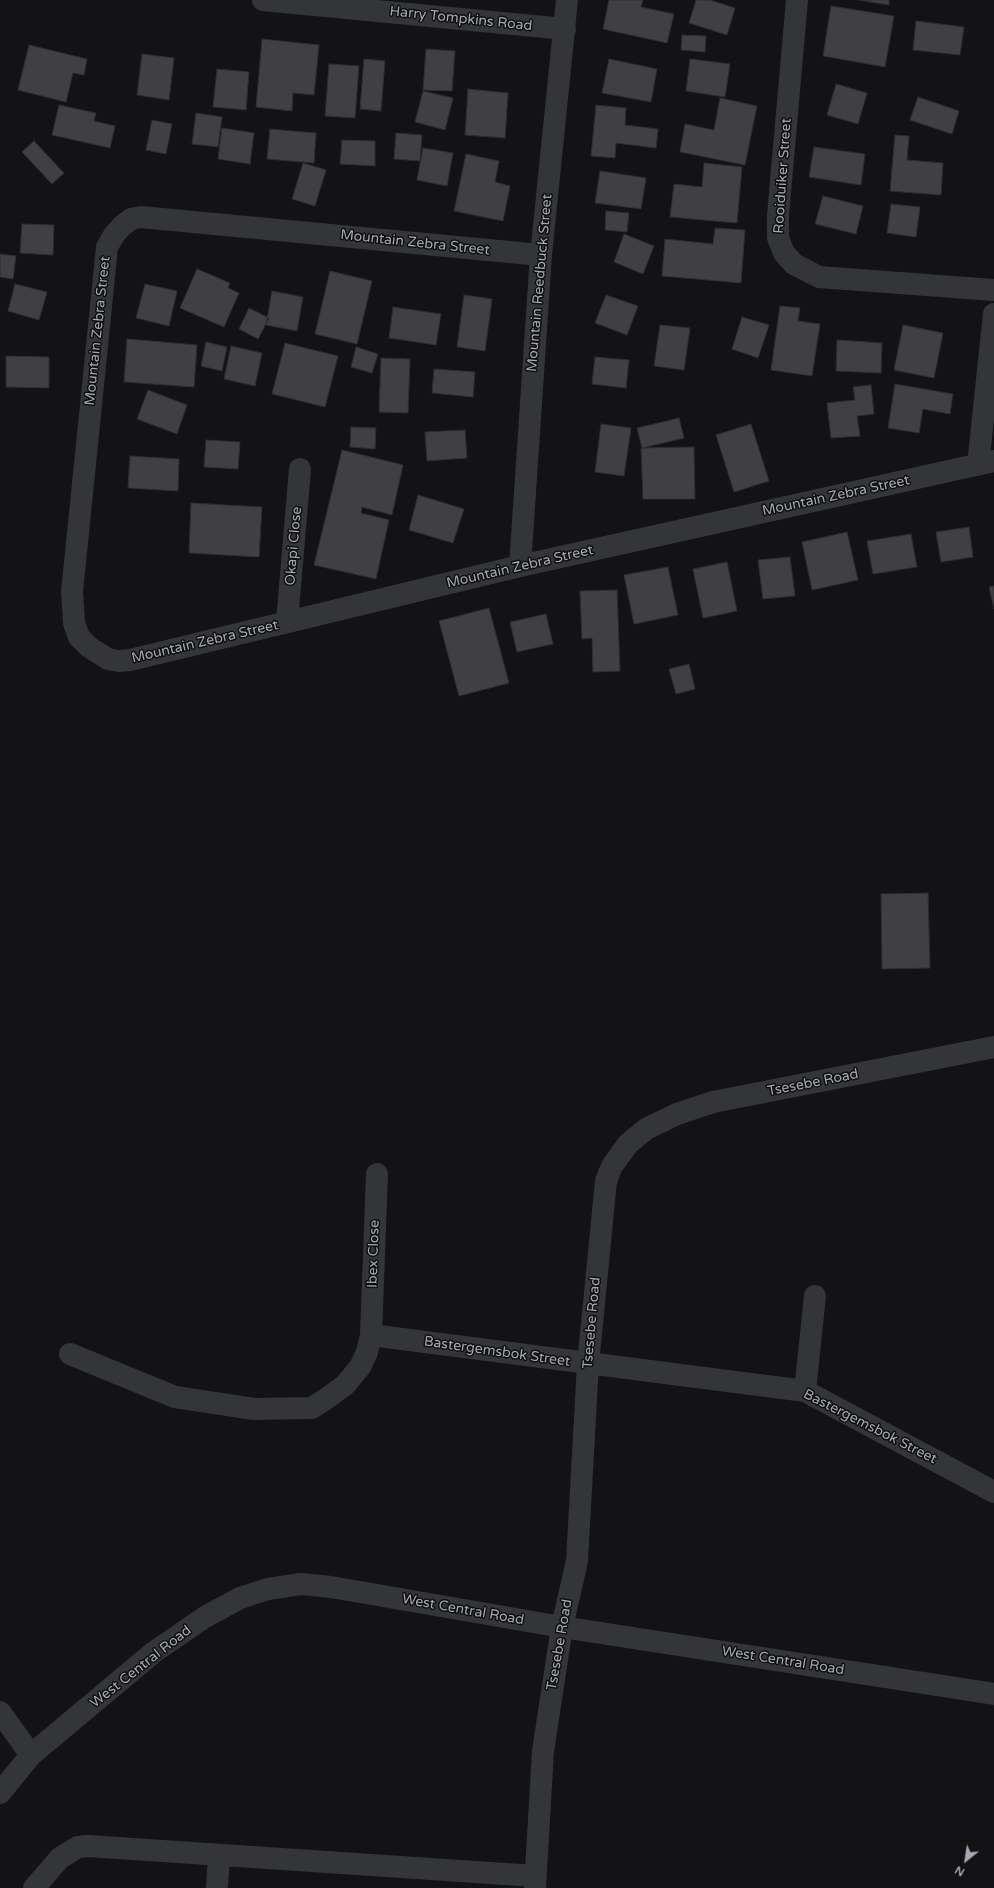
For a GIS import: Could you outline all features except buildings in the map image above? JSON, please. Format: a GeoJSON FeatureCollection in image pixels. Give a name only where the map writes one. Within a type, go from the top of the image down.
{"type":"FeatureCollection","features":[{"type":"Feature","properties":{"kind":"street","name":"Harry Tompkins Road"},"geometry":{"type":"LineString","coordinates":[[263,0],[565,29]]}},
{"type":"Feature","properties":{"kind":"street","name":"Mountain Reedbuck Street"},"geometry":{"type":"LineString","coordinates":[[520,566],[541,255],[567,0]]}},
{"type":"Feature","properties":{"kind":"street","name":"Rooiduiker Street"},"geometry":{"type":"LineString","coordinates":[[797,0],[778,215],[778,238],[784,253],[794,264],[819,277],[994,290]]}},
{"type":"Feature","properties":{"kind":"street","name":"Mountain Zebra Street"},"geometry":{"type":"LineString","coordinates":[[541,255],[141,216],[131,219],[114,235],[107,247],[72,592],[74,623],[79,637],[89,647],[108,659],[119,661],[130,660],[520,566],[986,463]]}},
{"type":"Feature","properties":{"kind":"street"},"geometry":{"type":"LineString","coordinates":[[986,463],[994,314]]}},
{"type":"Feature","properties":{"kind":"street","name":"Okapi Close"},"geometry":{"type":"LineString","coordinates":[[287,622],[300,469]]}},
{"type":"Feature","properties":{"kind":"street","name":"Tsesebe Road"},"geometry":{"type":"LineString","coordinates":[[535,1882],[543,1751],[562,1627],[576,1561],[588,1364],[606,1181],[612,1166],[628,1144],[646,1129],[677,1114],[713,1102],[994,1047]]}},
{"type":"Feature","properties":{"kind":"street","name":"Ibex Close"},"geometry":{"type":"LineString","coordinates":[[371,1335],[377,1174]]}},
{"type":"Feature","properties":{"kind":"street"},"geometry":{"type":"LineString","coordinates":[[805,1391],[815,1296]]}},
{"type":"Feature","properties":{"kind":"street"},"geometry":{"type":"LineString","coordinates":[[70,1354],[175,1397],[254,1408],[312,1408],[345,1385],[360,1367],[368,1352],[371,1335]]}},
{"type":"Feature","properties":{"kind":"street","name":"Bastergemsbok Street"},"geometry":{"type":"LineString","coordinates":[[371,1335],[805,1391],[994,1492]]}},
{"type":"Feature","properties":{"kind":"street","name":"West Central Road"},"geometry":{"type":"LineString","coordinates":[[0,1793],[31,1755],[154,1652],[205,1617],[240,1598],[268,1589],[301,1584],[331,1587],[562,1627],[994,1694]]}},
{"type":"Feature","properties":{"kind":"street"},"geometry":{"type":"LineString","coordinates":[[0,1712],[31,1755]]}},
{"type":"Feature","properties":{"kind":"street"},"geometry":{"type":"LineString","coordinates":[[34,1888],[60,1858],[78,1847],[88,1846],[219,1855],[535,1882]]}},
{"type":"Feature","properties":{"kind":"street"},"geometry":{"type":"LineString","coordinates":[[217,1888],[219,1855]]}}]}
